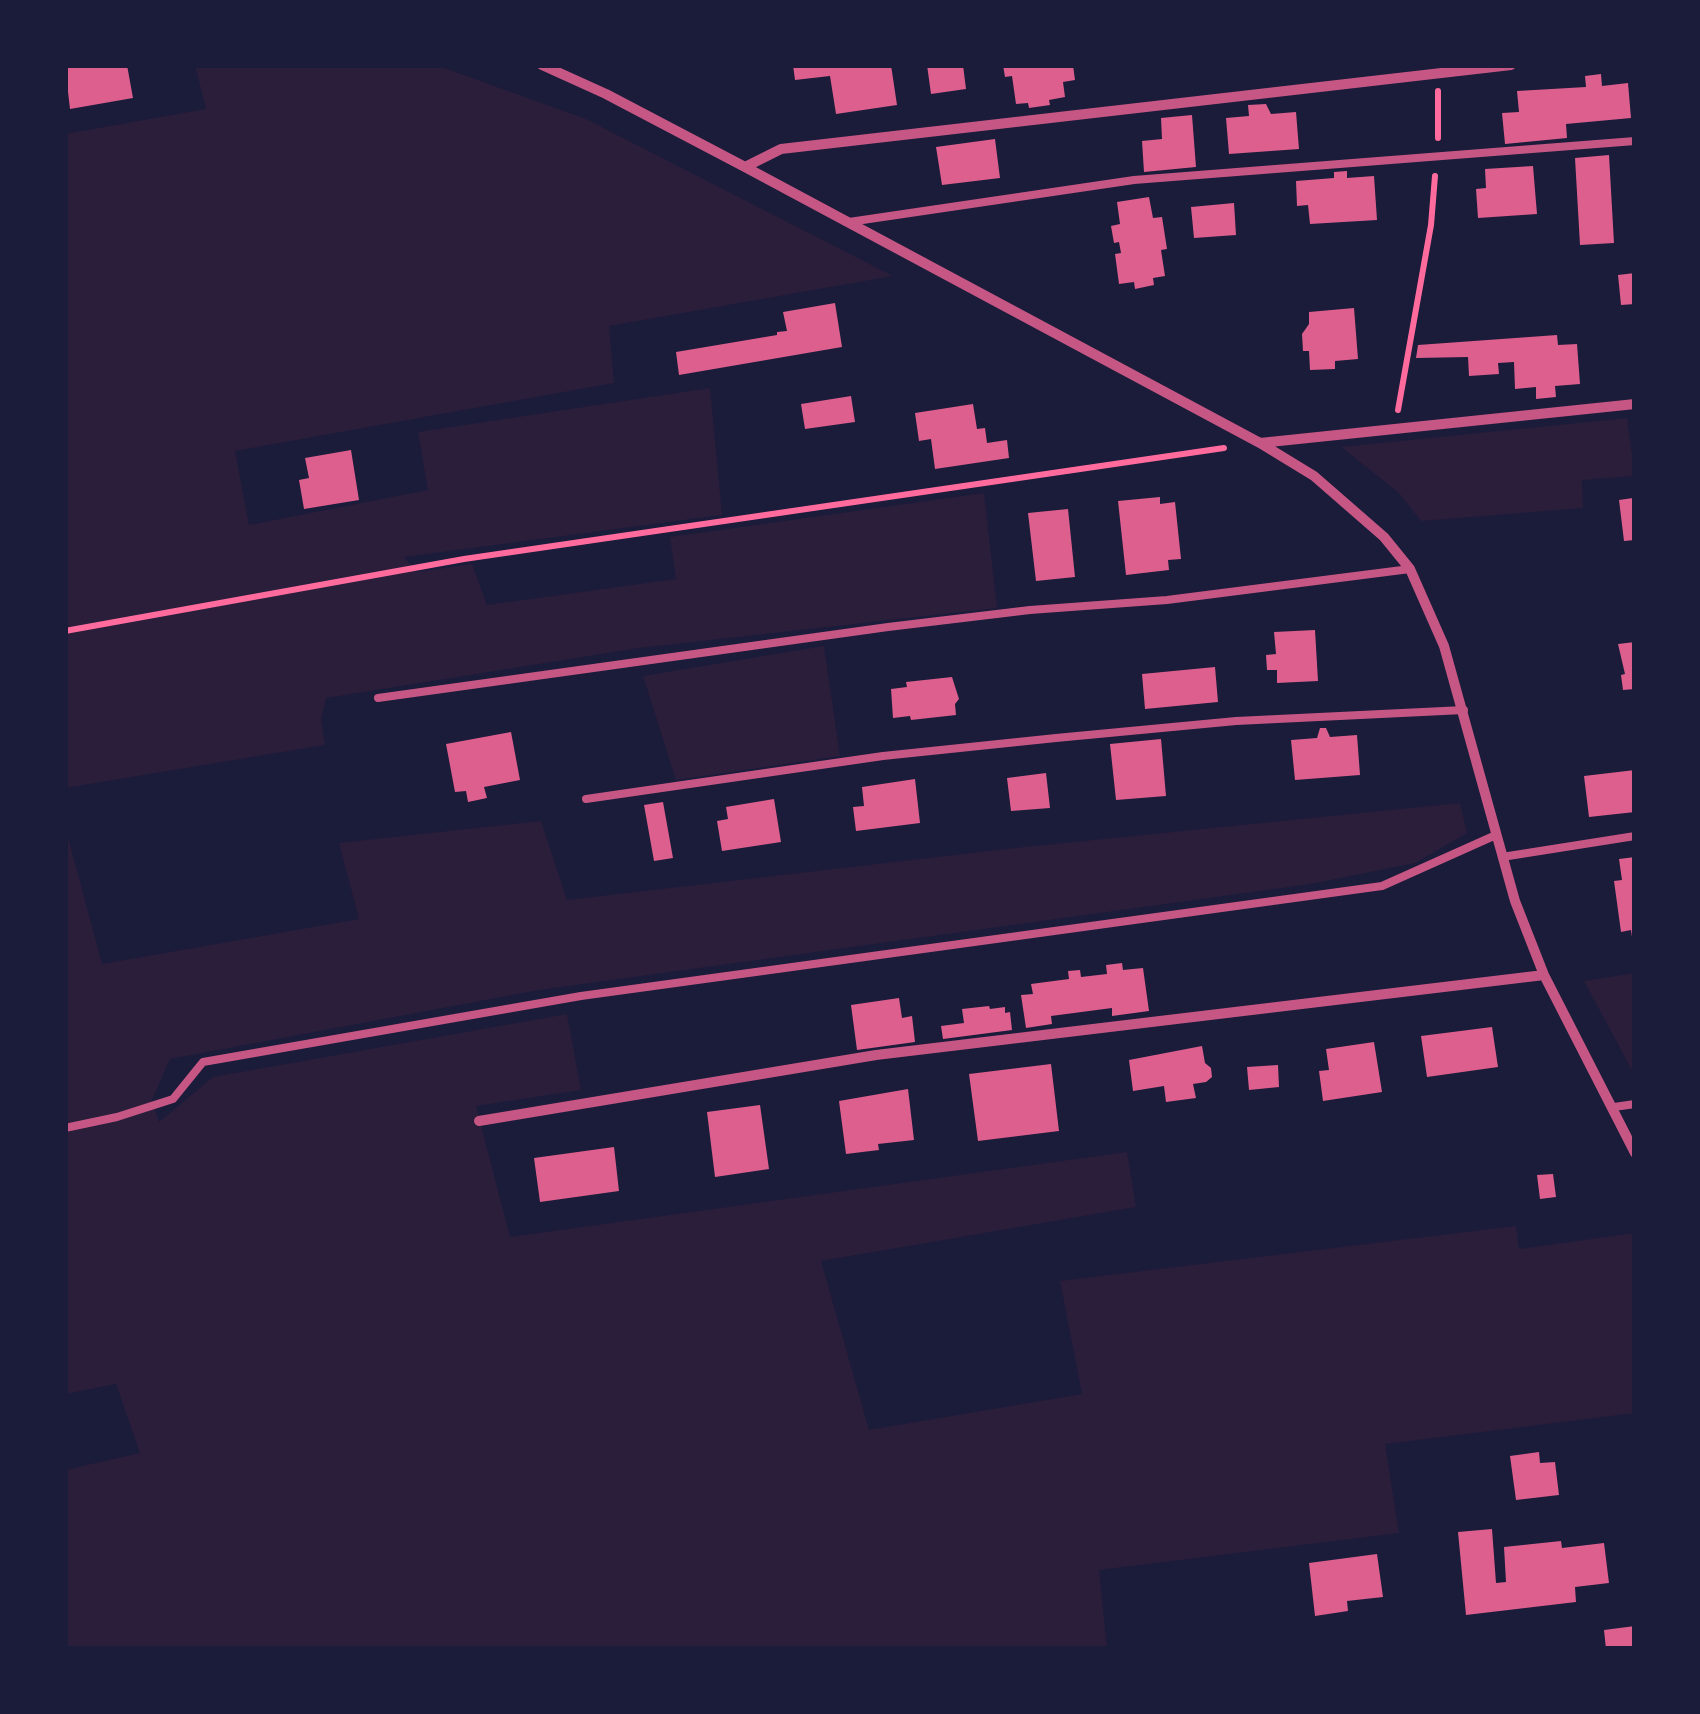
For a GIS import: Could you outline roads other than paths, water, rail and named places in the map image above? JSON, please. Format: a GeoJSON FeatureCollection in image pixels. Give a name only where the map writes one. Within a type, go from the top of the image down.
{"type":"FeatureCollection","features":[{"type":"Feature","properties":{"kind":"street"},"geometry":{"type":"LineString","coordinates":[[542,65],[606,94],[1260,443],[1314,476],[1354,508],[1410,568],[1444,646],[1502,857],[1544,975],[1635,1153]]}},
{"type":"Feature","properties":{"kind":"street"},"geometry":{"type":"LineString","coordinates":[[746,168],[781,149],[1511,65]]}},
{"type":"Feature","properties":{"kind":"street"},"geometry":{"type":"LineString","coordinates":[[1260,443],[1635,404]]}},
{"type":"Feature","properties":{"kind":"street"},"geometry":{"type":"LineString","coordinates":[[479,1120],[876,1056],[1544,975]]}},
{"type":"Feature","properties":{"kind":"lane"},"geometry":{"type":"LineString","coordinates":[[847,222],[1134,180],[1635,140]]}},
{"type":"Feature","properties":{"kind":"lane"},"geometry":{"type":"LineString","coordinates":[[378,698],[888,627],[1030,610],[1167,600],[1410,568]]}},
{"type":"Feature","properties":{"kind":"lane"},"geometry":{"type":"LineString","coordinates":[[586,798],[883,756],[1056,738],[1236,721],[1464,710]]}},
{"type":"Feature","properties":{"kind":"lane"},"geometry":{"type":"LineString","coordinates":[[65,1128],[173,1099],[203,1062],[580,996],[1382,886],[1496,835]]}},
{"type":"Feature","properties":{"kind":"lane"},"geometry":{"type":"LineString","coordinates":[[1502,857],[1635,836]]}},
{"type":"Feature","properties":{"kind":"lane"},"geometry":{"type":"LineString","coordinates":[[1614,1107],[1635,1104]]}}]}
